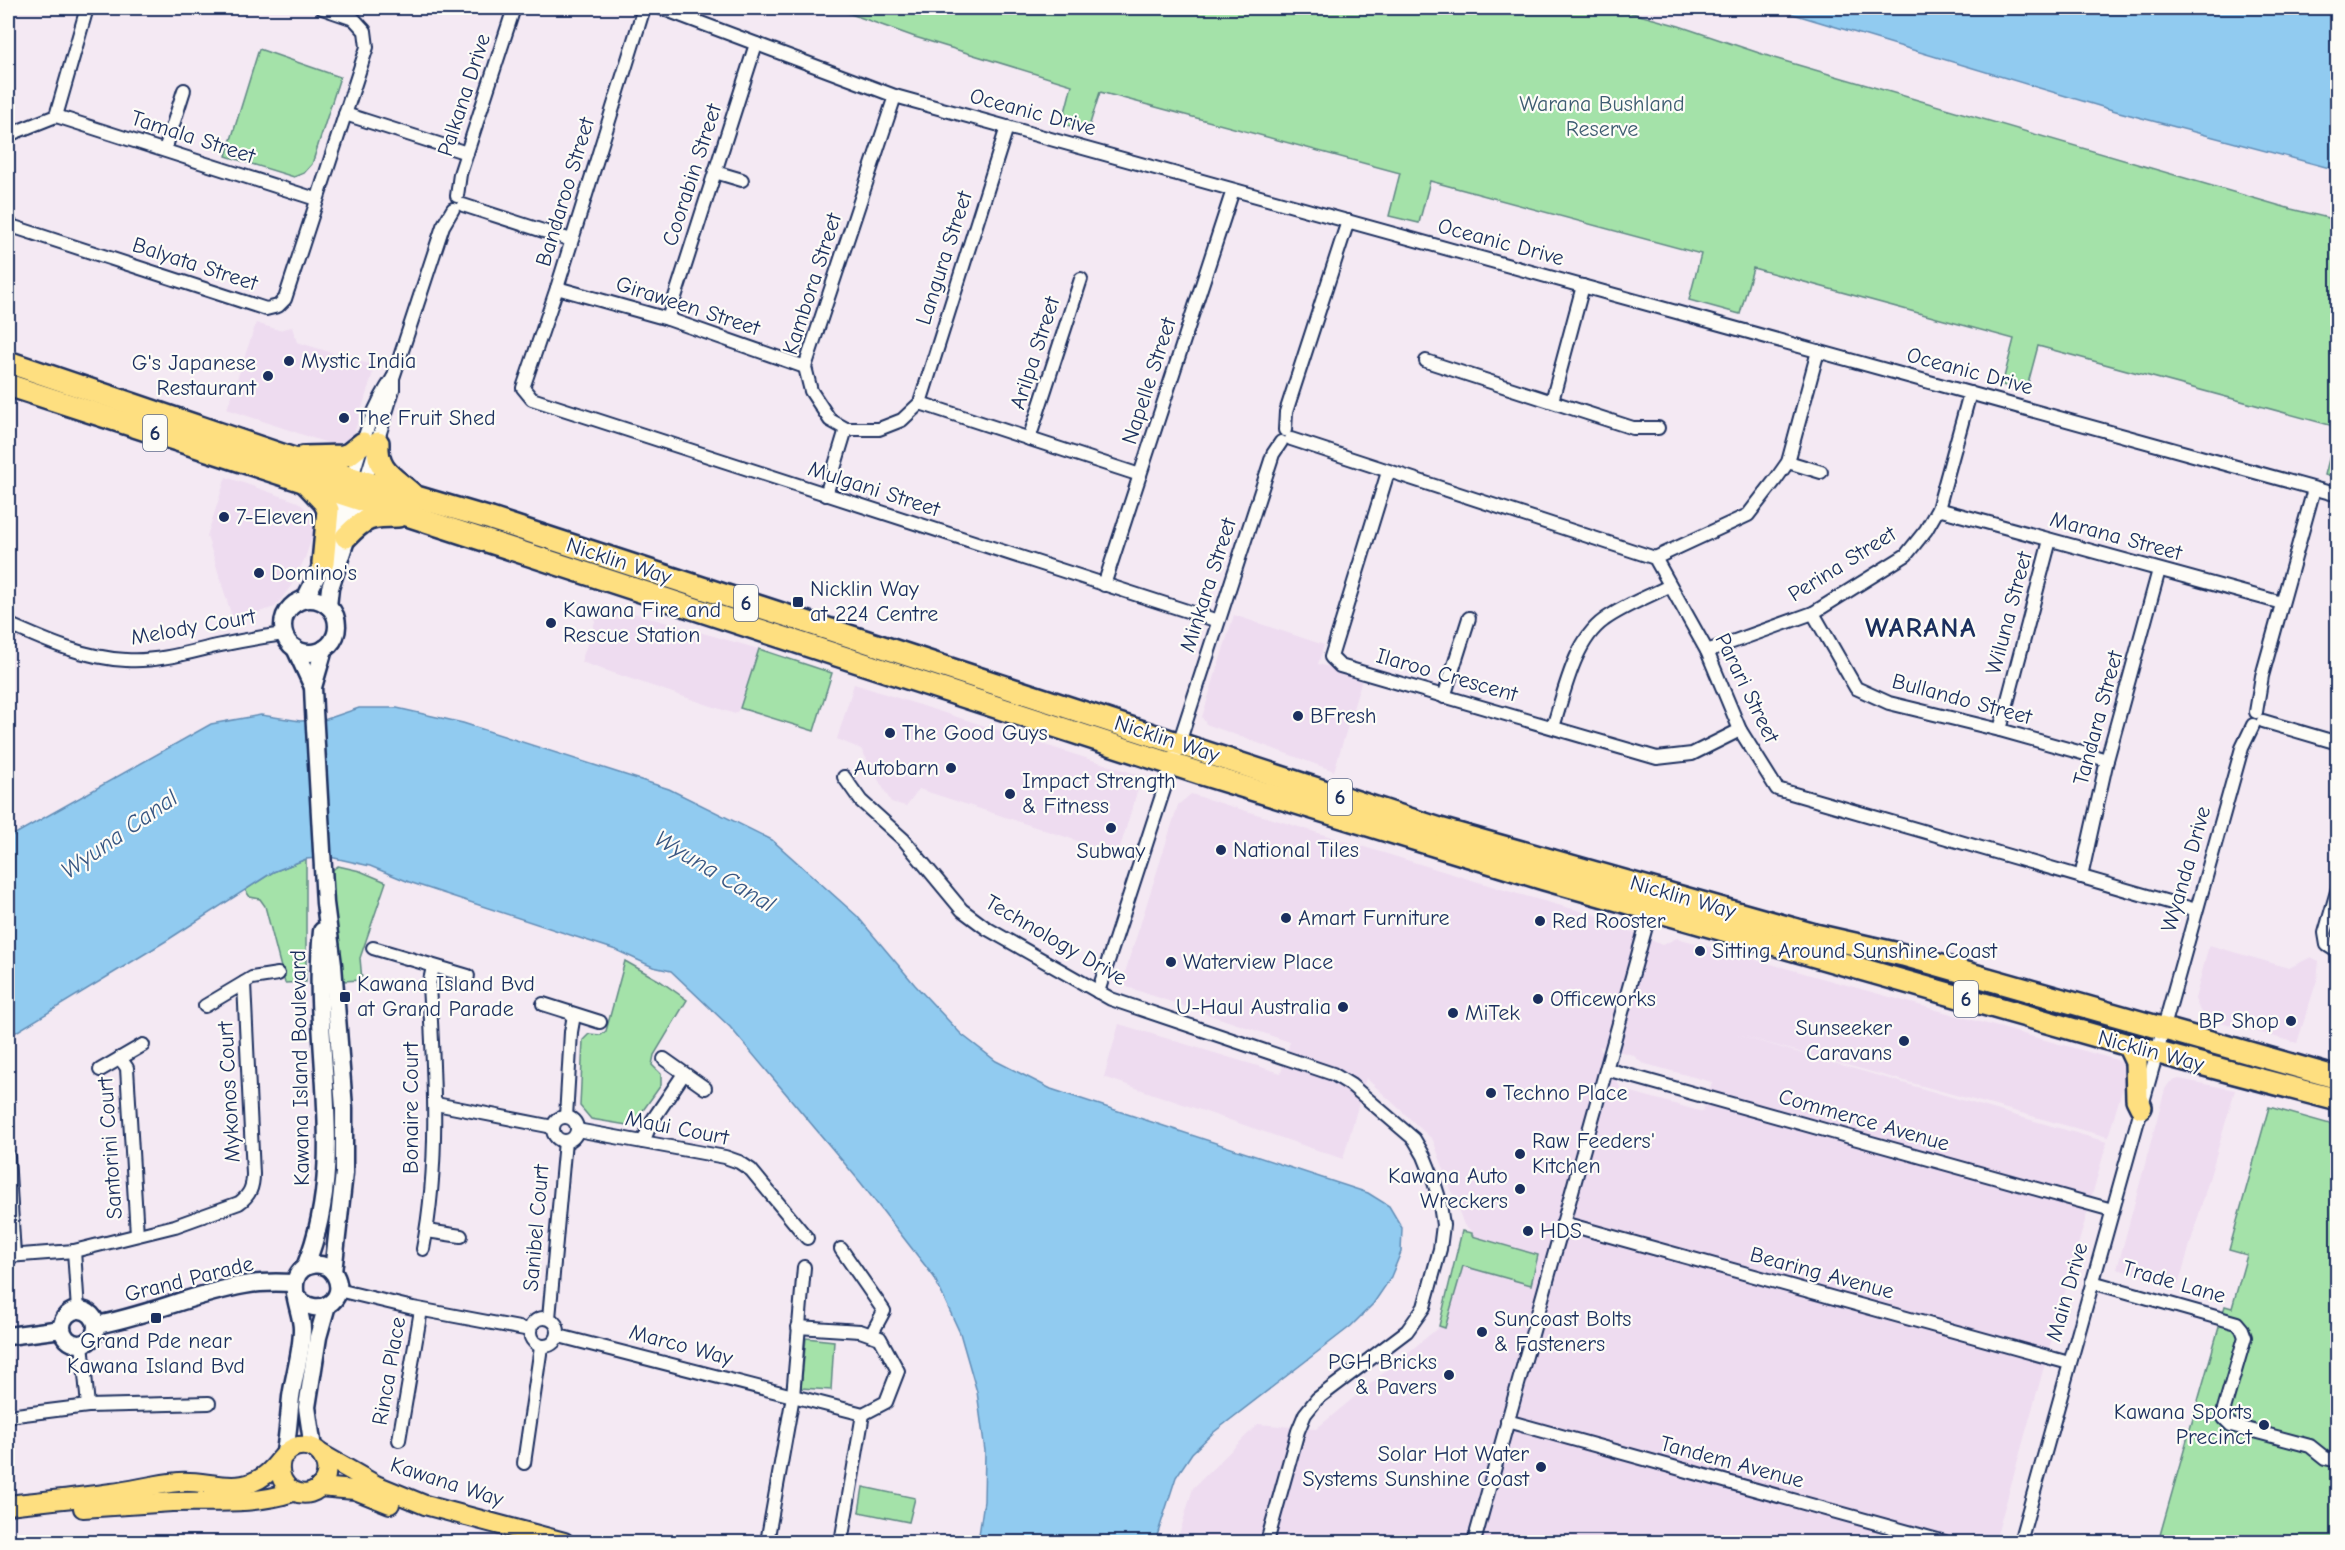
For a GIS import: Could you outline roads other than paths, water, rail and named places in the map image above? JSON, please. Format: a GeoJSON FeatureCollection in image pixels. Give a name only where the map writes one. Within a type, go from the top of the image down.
{"type":"FeatureCollection","features":[{"type":"Feature","properties":{"kind":"highway","name":"Nicklin Way"},"geometry":{"type":"LineString","coordinates":[[8,362],[294,458],[356,489]]}},
{"type":"Feature","properties":{"kind":"highway","name":"Nicklin Way"},"geometry":{"type":"LineString","coordinates":[[8,385],[303,481],[356,489],[413,506],[1171,763],[1650,910],[2128,1045],[2337,1100]]}},
{"type":"Feature","properties":{"kind":"highway"},"geometry":{"type":"LineString","coordinates":[[294,458],[322,455],[343,456],[370,443],[380,464],[413,506],[371,517],[346,537]]}},
{"type":"Feature","properties":{"kind":"highway"},"geometry":{"type":"LineString","coordinates":[[303,481],[324,502],[327,510],[323,563]]}},
{"type":"Feature","properties":{"kind":"highway","name":"Nicklin Way"},"geometry":{"type":"LineString","coordinates":[[413,506],[491,519],[1440,829],[1815,935],[1903,955],[2163,1027],[2337,1078]]}},
{"type":"Feature","properties":{"kind":"highway"},"geometry":{"type":"LineString","coordinates":[[2128,1045],[2136,1062],[2137,1099],[2141,1107]]}},
{"type":"Feature","properties":{"kind":"main road"},"geometry":{"type":"LineString","coordinates":[[328,606],[330,588],[346,537],[356,489]]}},
{"type":"Feature","properties":{"kind":"main road"},"geometry":{"type":"LineString","coordinates":[[305,599],[356,489]]}},
{"type":"Feature","properties":{"kind":"main road"},"geometry":{"type":"LineString","coordinates":[[305,599],[317,599],[328,606],[336,620],[337,628],[331,643],[315,652],[306,652],[296,648],[284,634],[284,619],[288,610],[292,605],[305,599]]}},
{"type":"Feature","properties":{"kind":"main road","name":"Kawana Island Boulevard"},"geometry":{"type":"LineString","coordinates":[[296,648],[313,687]]}},
{"type":"Feature","properties":{"kind":"main road","name":"Kawana Island Boulevard"},"geometry":{"type":"LineString","coordinates":[[324,649],[313,687],[314,710],[325,903],[333,965],[344,1108],[344,1173],[333,1272]]}},
{"type":"Feature","properties":{"kind":"main road","name":"Kawana Island Boulevard"},"geometry":{"type":"LineString","coordinates":[[305,1267],[319,1228],[327,1168],[327,1109],[320,966],[325,903]]}},
{"type":"Feature","properties":{"kind":"main road"},"geometry":{"type":"LineString","coordinates":[[8,1514],[171,1502],[235,1501],[277,1497],[293,1492],[305,1493],[319,1487],[324,1480],[326,1466],[316,1450],[307,1407],[318,1337],[327,1305],[336,1296],[338,1290],[333,1272],[319,1264],[305,1267],[297,1275],[296,1290],[302,1329],[279,1473],[281,1480],[293,1492]]}},
{"type":"Feature","properties":{"kind":"main road","name":"Grand Parade"},"geometry":{"type":"LineString","coordinates":[[96,1325],[242,1285],[262,1282],[296,1290]]}},
{"type":"Feature","properties":{"kind":"main road"},"geometry":{"type":"LineString","coordinates":[[296,1290],[308,1306],[314,1308],[327,1305]]}},
{"type":"Feature","properties":{"kind":"main road"},"geometry":{"type":"LineString","coordinates":[[78,1310],[88,1312],[96,1325],[91,1339],[82,1343],[69,1340],[62,1329],[68,1314],[78,1310]]}},
{"type":"Feature","properties":{"kind":"main road"},"geometry":{"type":"LineString","coordinates":[[8,1336],[62,1329]]}},
{"type":"Feature","properties":{"kind":"main road"},"geometry":{"type":"LineString","coordinates":[[8,1505],[111,1493],[184,1481],[242,1485],[255,1481],[270,1471],[283,1456],[300,1446],[316,1450]]}},
{"type":"Feature","properties":{"kind":"main road","name":"Kawana Way"},"geometry":{"type":"LineString","coordinates":[[316,1450],[376,1485],[426,1505],[564,1542]]}},
{"type":"Feature","properties":{"kind":"main road","name":"Kawana Way"},"geometry":{"type":"LineString","coordinates":[[319,1487],[355,1490],[435,1521],[520,1542]]}},
{"type":"Feature","properties":{"kind":"street"},"geometry":{"type":"LineString","coordinates":[[8,135],[56,116],[87,8]]}},
{"type":"Feature","properties":{"kind":"street","name":"Balyata Street"},"geometry":{"type":"LineString","coordinates":[[8,225],[266,309],[278,306],[285,299],[367,47],[365,31],[354,19],[322,8]]}},
{"type":"Feature","properties":{"kind":"street","name":"Palkana Drive"},"geometry":{"type":"LineString","coordinates":[[356,489],[370,443],[393,390],[393,378],[443,226],[458,203],[458,184],[514,8]]}},
{"type":"Feature","properties":{"kind":"street","name":"Bandaroo Street"},"geometry":{"type":"LineString","coordinates":[[523,388],[557,288],[644,8]]}},
{"type":"Feature","properties":{"kind":"street","name":"Oceanic Drive"},"geometry":{"type":"LineString","coordinates":[[661,8],[895,96],[2337,495]]}},
{"type":"Feature","properties":{"kind":"street","name":"Coorabin Street"},"geometry":{"type":"LineString","coordinates":[[668,319],[756,44]]}},
{"type":"Feature","properties":{"kind":"street"},"geometry":{"type":"LineString","coordinates":[[165,150],[184,90]]}},
{"type":"Feature","properties":{"kind":"street","name":"Kambora Street"},"geometry":{"type":"LineString","coordinates":[[846,429],[830,420],[811,391],[806,367],[895,96]]}},
{"type":"Feature","properties":{"kind":"street"},"geometry":{"type":"LineString","coordinates":[[345,114],[467,153]]}},
{"type":"Feature","properties":{"kind":"street","name":"Tamala Street"},"geometry":{"type":"LineString","coordinates":[[56,116],[316,199]]}},
{"type":"Feature","properties":{"kind":"street","name":"Langura Street"},"geometry":{"type":"LineString","coordinates":[[920,402],[1007,127]]}},
{"type":"Feature","properties":{"kind":"street"},"geometry":{"type":"LineString","coordinates":[[715,172],[742,180]]}},
{"type":"Feature","properties":{"kind":"street","name":"Napelle Street"},"geometry":{"type":"LineString","coordinates":[[1104,585],[1233,190]]}},
{"type":"Feature","properties":{"kind":"street"},"geometry":{"type":"LineString","coordinates":[[458,203],[571,240]]}},
{"type":"Feature","properties":{"kind":"street","name":"Minkara Street"},"geometry":{"type":"LineString","coordinates":[[1098,992],[1273,454],[1286,437],[1287,411],[1348,221]]}},
{"type":"Feature","properties":{"kind":"street","name":"Arilpa Street"},"geometry":{"type":"LineString","coordinates":[[1029,439],[1081,279]]}},
{"type":"Feature","properties":{"kind":"street"},"geometry":{"type":"LineString","coordinates":[[1552,401],[1583,286]]}},
{"type":"Feature","properties":{"kind":"street","name":"Giraween Street"},"geometry":{"type":"LineString","coordinates":[[557,288],[668,319],[806,367]]}},
{"type":"Feature","properties":{"kind":"street"},"geometry":{"type":"LineString","coordinates":[[1286,437],[1655,558],[1748,515],[1788,462],[1818,351]]}},
{"type":"Feature","properties":{"kind":"street"},"geometry":{"type":"LineString","coordinates":[[1426,361],[1633,428],[1658,428]]}},
{"type":"Feature","properties":{"kind":"street","name":"Mulgani Street"},"geometry":{"type":"LineString","coordinates":[[523,388],[532,399],[1218,621]]}},
{"type":"Feature","properties":{"kind":"street","name":"Perina Street"},"geometry":{"type":"LineString","coordinates":[[1707,651],[1813,613],[1906,555],[1926,530],[1938,509],[1970,393]]}},
{"type":"Feature","properties":{"kind":"street"},"geometry":{"type":"LineString","coordinates":[[826,495],[846,429],[879,429],[902,420],[920,402],[1140,475]]}},
{"type":"Feature","properties":{"kind":"street"},"geometry":{"type":"LineString","coordinates":[[1788,462],[1821,472]]}},
{"type":"Feature","properties":{"kind":"street","name":"Ilaroo Crescent"},"geometry":{"type":"LineString","coordinates":[[1388,472],[1331,657],[1340,666],[1657,758],[1692,753],[1740,730]]}},
{"type":"Feature","properties":{"kind":"street","name":"Wyanda Drive"},"geometry":{"type":"LineString","coordinates":[[2156,1052],[2242,748],[2257,719],[2257,695],[2314,489]]}},
{"type":"Feature","properties":{"kind":"street","name":"Marana Street"},"geometry":{"type":"LineString","coordinates":[[1938,509],[2282,603]]}},
{"type":"Feature","properties":{"kind":"street","name":"Wiluna Street"},"geometry":{"type":"LineString","coordinates":[[2000,730],[2050,540]]}},
{"type":"Feature","properties":{"kind":"street","name":"Parari Street"},"geometry":{"type":"LineString","coordinates":[[1655,558],[1707,651],[1740,730],[1777,789],[2196,910]]}},
{"type":"Feature","properties":{"kind":"street","name":"Tandara Street"},"geometry":{"type":"LineString","coordinates":[[2081,877],[2107,760],[2159,570]]}},
{"type":"Feature","properties":{"kind":"street"},"geometry":{"type":"LineString","coordinates":[[1553,727],[1579,651],[1590,634],[1603,620],[1669,586]]}},
{"type":"Feature","properties":{"kind":"street","name":"Bullando Street"},"geometry":{"type":"LineString","coordinates":[[1813,613],[1856,688],[1889,703],[2000,730],[2107,760]]}},
{"type":"Feature","properties":{"kind":"street"},"geometry":{"type":"LineString","coordinates":[[1444,697],[1469,618]]}},
{"type":"Feature","properties":{"kind":"street","name":"Melody Court"},"geometry":{"type":"LineString","coordinates":[[8,624],[71,650],[95,657],[126,660],[151,660],[242,640],[284,634]]}},
{"type":"Feature","properties":{"kind":"street"},"geometry":{"type":"LineString","coordinates":[[2257,719],[2337,743]]}},
{"type":"Feature","properties":{"kind":"street","name":"Technology Drive"},"geometry":{"type":"LineString","coordinates":[[844,777],[861,801],[904,840],[963,910],[986,928],[1098,992],[1122,1003],[1314,1067],[1342,1080],[1369,1099],[1414,1139],[1424,1156],[1439,1198],[1443,1225],[1440,1249],[1424,1306],[1407,1331],[1317,1399],[1305,1414],[1298,1431],[1267,1542]]}},
{"type":"Feature","properties":{"kind":"street"},"geometry":{"type":"LineString","coordinates":[[2337,888],[2325,933],[2327,945],[2337,952]]}},
{"type":"Feature","properties":{"kind":"street"},"geometry":{"type":"LineString","coordinates":[[1474,1542],[1657,889]]}},
{"type":"Feature","properties":{"kind":"street"},"geometry":{"type":"LineString","coordinates":[[373,948],[468,976]]}},
{"type":"Feature","properties":{"kind":"street","name":"Bonaire Court"},"geometry":{"type":"LineString","coordinates":[[423,1249],[427,1231],[435,1146],[436,1104],[429,985],[433,967]]}},
{"type":"Feature","properties":{"kind":"street"},"geometry":{"type":"LineString","coordinates":[[206,1006],[260,975],[278,974]]}},
{"type":"Feature","properties":{"kind":"street","name":"Mykonos Court"},"geometry":{"type":"LineString","coordinates":[[137,1235],[186,1222],[240,1203],[253,1187],[244,983]]}},
{"type":"Feature","properties":{"kind":"street"},"geometry":{"type":"LineString","coordinates":[[543,1004],[600,1022]]}},
{"type":"Feature","properties":{"kind":"street"},"geometry":{"type":"LineString","coordinates":[[566,1117],[574,1015]]}},
{"type":"Feature","properties":{"kind":"street","name":"Santorini Court"},"geometry":{"type":"LineString","coordinates":[[100,1070],[143,1045]]}},
{"type":"Feature","properties":{"kind":"street","name":"Main Drive"},"geometry":{"type":"LineString","coordinates":[[2020,1542],[2156,1052]]}},
{"type":"Feature","properties":{"kind":"street","name":"Santorini Court"},"geometry":{"type":"LineString","coordinates":[[120,1058],[128,1068],[137,1235]]}},
{"type":"Feature","properties":{"kind":"street"},"geometry":{"type":"LineString","coordinates":[[664,1059],[683,1075],[705,1088]]}},
{"type":"Feature","properties":{"kind":"street","name":"Commerce Avenue"},"geometry":{"type":"LineString","coordinates":[[1606,1069],[2112,1210]]}},
{"type":"Feature","properties":{"kind":"street"},"geometry":{"type":"LineString","coordinates":[[643,1142],[652,1121],[683,1075]]}},
{"type":"Feature","properties":{"kind":"street"},"geometry":{"type":"LineString","coordinates":[[436,1104],[553,1127]]}},
{"type":"Feature","properties":{"kind":"street"},"geometry":{"type":"LineString","coordinates":[[566,1117],[575,1122],[577,1130],[575,1137],[565,1142],[556,1137],[553,1127],[556,1120],[566,1117]]}},
{"type":"Feature","properties":{"kind":"street","name":"Maui Court"},"geometry":{"type":"LineString","coordinates":[[577,1130],[725,1157],[739,1162],[766,1188],[807,1238]]}},
{"type":"Feature","properties":{"kind":"street","name":"Sanibel Court"},"geometry":{"type":"LineString","coordinates":[[549,1318],[565,1142]]}},
{"type":"Feature","properties":{"kind":"street"},"geometry":{"type":"LineString","coordinates":[[8,1156],[11,1255],[74,1251],[137,1235]]}},
{"type":"Feature","properties":{"kind":"street","name":"Bearing Avenue"},"geometry":{"type":"LineString","coordinates":[[1563,1223],[2069,1363]]}},
{"type":"Feature","properties":{"kind":"street"},"geometry":{"type":"LineString","coordinates":[[427,1231],[461,1236]]}},
{"type":"Feature","properties":{"kind":"street"},"geometry":{"type":"LineString","coordinates":[[842,1249],[884,1311],[871,1335]]}},
{"type":"Feature","properties":{"kind":"street"},"geometry":{"type":"LineString","coordinates":[[74,1251],[78,1310]]}},
{"type":"Feature","properties":{"kind":"street"},"geometry":{"type":"LineString","coordinates":[[766,1542],[793,1396],[804,1267]]}},
{"type":"Feature","properties":{"kind":"street","name":"Trade Lane"},"geometry":{"type":"LineString","coordinates":[[2092,1281],[2237,1323],[2244,1337],[2224,1410],[2224,1418],[2231,1425],[2310,1446],[2325,1458],[2337,1461]]}},
{"type":"Feature","properties":{"kind":"street"},"geometry":{"type":"LineString","coordinates":[[338,1290],[421,1310],[530,1330]]}},
{"type":"Feature","properties":{"kind":"street","name":"Rinca Place"},"geometry":{"type":"LineString","coordinates":[[399,1440],[421,1310]]}},
{"type":"Feature","properties":{"kind":"street"},"geometry":{"type":"LineString","coordinates":[[549,1318],[558,1327],[559,1336],[550,1346],[541,1347],[531,1338],[530,1330],[535,1321],[549,1318]]}},
{"type":"Feature","properties":{"kind":"street"},"geometry":{"type":"LineString","coordinates":[[798,1327],[860,1331],[880,1338],[898,1371],[886,1402],[863,1414],[841,1542]]}},
{"type":"Feature","properties":{"kind":"street","name":"Marco Way"},"geometry":{"type":"LineString","coordinates":[[559,1336],[863,1414]]}},
{"type":"Feature","properties":{"kind":"street"},"geometry":{"type":"LineString","coordinates":[[82,1343],[88,1406]]}},
{"type":"Feature","properties":{"kind":"street"},"geometry":{"type":"LineString","coordinates":[[524,1463],[541,1347]]}},
{"type":"Feature","properties":{"kind":"street"},"geometry":{"type":"LineString","coordinates":[[8,1416],[88,1406],[209,1403]]}},
{"type":"Feature","properties":{"kind":"street","name":"Tandem Avenue"},"geometry":{"type":"LineString","coordinates":[[1507,1421],[1945,1542]]}},
{"type":"Feature","properties":{"kind":"water"},"geometry":{"type":"Polygon","coordinates":[[[1773,8],[2337,8],[2337,170],[2119,112],[1773,8]]]}},
{"type":"Feature","properties":{"kind":"water","name":"Wyuna Canal"},"geometry":{"type":"Polygon","coordinates":[[[359,708],[397,708],[463,723],[669,789],[772,840],[857,916],[915,985],[961,1034],[996,1061],[1051,1089],[1368,1193],[1389,1206],[1402,1228],[1401,1252],[1390,1279],[1373,1304],[1351,1326],[1214,1432],[1192,1453],[1176,1477],[1155,1542],[978,1542],[984,1501],[985,1451],[977,1392],[960,1333],[934,1277],[861,1183],[730,1027],[671,971],[653,967],[616,950],[409,882],[370,866],[330,857],[306,859],[273,872],[166,941],[8,1037],[8,838],[211,724],[261,715],[300,721],[324,720],[359,708]]]}},
{"type":"Feature","properties":{"kind":"place","name":"Mystic India"},"geometry":{"type":"Point","coordinates":[289,361]}},
{"type":"Feature","properties":{"kind":"place","name":"G's Japanese Restaurant"},"geometry":{"type":"Point","coordinates":[268,376]}},
{"type":"Feature","properties":{"kind":"place","name":"The Fruit Shed"},"geometry":{"type":"Point","coordinates":[344,418]}},
{"type":"Feature","properties":{"kind":"place","name":"7-Eleven"},"geometry":{"type":"Point","coordinates":[224,517]}},
{"type":"Feature","properties":{"kind":"place","name":"Domino's"},"geometry":{"type":"Point","coordinates":[259,573]}},
{"type":"Feature","properties":{"kind":"place","name":"Nicklin Way at 224 Centre"},"geometry":{"type":"Point","coordinates":[798,602]}},
{"type":"Feature","properties":{"kind":"place","name":"Kawana Fire and Rescue Station"},"geometry":{"type":"Point","coordinates":[551,623]}},
{"type":"Feature","properties":{"kind":"place","name":"BFresh"},"geometry":{"type":"Point","coordinates":[1298,716]}},
{"type":"Feature","properties":{"kind":"place","name":"The Good Guys"},"geometry":{"type":"Point","coordinates":[890,733]}},
{"type":"Feature","properties":{"kind":"place","name":"Autobarn"},"geometry":{"type":"Point","coordinates":[951,768]}},
{"type":"Feature","properties":{"kind":"place","name":"Impact Strength & Fitness"},"geometry":{"type":"Point","coordinates":[1010,794]}},
{"type":"Feature","properties":{"kind":"place","name":"Subway"},"geometry":{"type":"Point","coordinates":[1111,828]}},
{"type":"Feature","properties":{"kind":"place","name":"National Tiles"},"geometry":{"type":"Point","coordinates":[1221,850]}},
{"type":"Feature","properties":{"kind":"place","name":"Amart Furniture"},"geometry":{"type":"Point","coordinates":[1286,918]}},
{"type":"Feature","properties":{"kind":"place","name":"Red Rooster"},"geometry":{"type":"Point","coordinates":[1540,921]}},
{"type":"Feature","properties":{"kind":"place","name":"Sitting Around Sunshine Coast"},"geometry":{"type":"Point","coordinates":[1700,951]}},
{"type":"Feature","properties":{"kind":"place","name":"Waterview Place"},"geometry":{"type":"Point","coordinates":[1171,962]}},
{"type":"Feature","properties":{"kind":"place","name":"Kawana Island Bvd at Grand Parade"},"geometry":{"type":"Point","coordinates":[345,997]}},
{"type":"Feature","properties":{"kind":"place","name":"Officeworks"},"geometry":{"type":"Point","coordinates":[1538,999]}},
{"type":"Feature","properties":{"kind":"place","name":"U-Haul Australia"},"geometry":{"type":"Point","coordinates":[1343,1007]}},
{"type":"Feature","properties":{"kind":"place","name":"MiTek"},"geometry":{"type":"Point","coordinates":[1453,1013]}},
{"type":"Feature","properties":{"kind":"place","name":"BP Shop"},"geometry":{"type":"Point","coordinates":[2291,1021]}},
{"type":"Feature","properties":{"kind":"place","name":"Sunseeker Caravans"},"geometry":{"type":"Point","coordinates":[1904,1041]}},
{"type":"Feature","properties":{"kind":"place","name":"Techno Place"},"geometry":{"type":"Point","coordinates":[1491,1093]}},
{"type":"Feature","properties":{"kind":"place","name":"Raw Feeders' Kitchen"},"geometry":{"type":"Point","coordinates":[1520,1154]}},
{"type":"Feature","properties":{"kind":"place","name":"Kawana Auto Wreckers"},"geometry":{"type":"Point","coordinates":[1520,1189]}},
{"type":"Feature","properties":{"kind":"place","name":"HDS"},"geometry":{"type":"Point","coordinates":[1528,1231]}},
{"type":"Feature","properties":{"kind":"place","name":"Grand Pde near Kawana Island Bvd"},"geometry":{"type":"Point","coordinates":[156,1318]}},
{"type":"Feature","properties":{"kind":"place","name":"Suncoast Bolts & Fasteners"},"geometry":{"type":"Point","coordinates":[1482,1332]}},
{"type":"Feature","properties":{"kind":"place","name":"PGH Bricks & Pavers"},"geometry":{"type":"Point","coordinates":[1449,1375]}},
{"type":"Feature","properties":{"kind":"place","name":"Kawana Sports Precinct"},"geometry":{"type":"Point","coordinates":[2264,1425]}},
{"type":"Feature","properties":{"kind":"place","name":"Solar Hot Water Systems Sunshine Coast"},"geometry":{"type":"Point","coordinates":[1541,1467]}},
{"type":"Feature","properties":{"kind":"district","name":"WARANA"},"geometry":{"type":"Point","coordinates":[1921,628]}},
{"type":"Feature","properties":{"kind":"park label","name":"Warana Bushland Reserve"},"geometry":{"type":"Point","coordinates":[1602,116]}}]}
